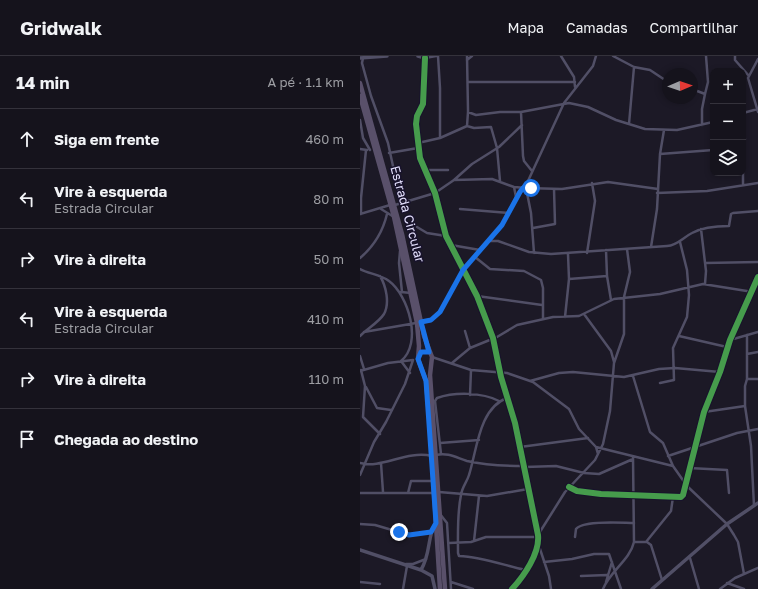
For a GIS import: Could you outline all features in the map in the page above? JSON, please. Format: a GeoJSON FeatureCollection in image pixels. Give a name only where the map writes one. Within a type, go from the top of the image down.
{"type":"FeatureCollection","features":[{"type":"Feature","properties":{"kind":"main road","name":"Estrada Circular"},"geometry":{"type":"LineString","coordinates":[[360,83],[412,276],[419,322],[417,359],[426,381],[432,450],[437,455]]}},
{"type":"Feature","properties":{"kind":"main road","name":"Estrada Circular"},"geometry":{"type":"LineString","coordinates":[[360,96],[373,151],[393,205],[394,217],[411,293],[430,357],[430,382],[437,455],[436,523],[440,589]]}},
{"type":"Feature","properties":{"kind":"main road"},"geometry":{"type":"LineString","coordinates":[[424,351],[430,357],[424,365],[417,359],[424,351]]}},
{"type":"Feature","properties":{"kind":"main road","name":"Estrada Circular"},"geometry":{"type":"LineString","coordinates":[[437,455],[434,481],[440,513],[445,589]]}},
{"type":"Feature","properties":{"kind":"street"},"geometry":{"type":"LineString","coordinates":[[387,56],[362,57],[362,63],[371,96],[385,135],[401,203]]}},
{"type":"Feature","properties":{"kind":"street"},"geometry":{"type":"LineString","coordinates":[[418,56],[425,58],[437,56],[440,88],[440,138]]}},
{"type":"Feature","properties":{"kind":"street"},"geometry":{"type":"LineString","coordinates":[[467,56],[467,126]]}},
{"type":"Feature","properties":{"kind":"street"},"geometry":{"type":"LineString","coordinates":[[466,60],[472,56]]}},
{"type":"Feature","properties":{"kind":"street"},"geometry":{"type":"LineString","coordinates":[[561,56],[571,72],[575,82],[575,87]]}},
{"type":"Feature","properties":{"kind":"street"},"geometry":{"type":"LineString","coordinates":[[363,333],[431,320],[440,312],[463,270],[494,236],[509,213],[516,198],[524,188],[564,103],[575,87],[593,66],[596,56]]}},
{"type":"Feature","properties":{"kind":"street"},"geometry":{"type":"LineString","coordinates":[[613,56],[634,67],[650,70],[662,78]]}},
{"type":"Feature","properties":{"kind":"street"},"geometry":{"type":"LineString","coordinates":[[702,125],[702,109],[708,82],[706,56]]}},
{"type":"Feature","properties":{"kind":"street"},"geometry":{"type":"LineString","coordinates":[[734,56],[736,61],[749,76],[758,110],[746,112]]}},
{"type":"Feature","properties":{"kind":"street"},"geometry":{"type":"LineString","coordinates":[[425,58],[423,104],[417,116],[416,124],[418,148],[424,170],[435,193],[446,236],[477,296],[493,338],[499,372],[520,446],[539,545],[551,589]]}},
{"type":"Feature","properties":{"kind":"street"},"geometry":{"type":"LineString","coordinates":[[749,76],[758,60]]}},
{"type":"Feature","properties":{"kind":"street"},"geometry":{"type":"LineString","coordinates":[[629,124],[634,67]]}},
{"type":"Feature","properties":{"kind":"street"},"geometry":{"type":"LineString","coordinates":[[468,82],[575,82]]}},
{"type":"Feature","properties":{"kind":"street"},"geometry":{"type":"LineString","coordinates":[[698,91],[705,94]]}},
{"type":"Feature","properties":{"kind":"street"},"geometry":{"type":"LineString","coordinates":[[468,112],[476,115],[500,112],[522,112],[542,110],[564,103],[574,103],[588,107],[604,116],[645,129],[678,130],[710,123]]}},
{"type":"Feature","properties":{"kind":"street"},"geometry":{"type":"LineString","coordinates":[[522,112],[524,162],[532,171]]}},
{"type":"Feature","properties":{"kind":"street"},"geometry":{"type":"LineString","coordinates":[[360,120],[363,138],[373,151]]}},
{"type":"Feature","properties":{"kind":"street"},"geometry":{"type":"LineString","coordinates":[[417,143],[440,138],[467,126],[474,128],[491,127],[497,148],[500,181]]}},
{"type":"Feature","properties":{"kind":"street"},"geometry":{"type":"LineString","coordinates":[[366,150],[360,214],[435,193],[454,180],[472,164],[497,148],[522,126]]}},
{"type":"Feature","properties":{"kind":"street"},"geometry":{"type":"LineString","coordinates":[[651,247],[655,228],[660,154],[664,130]]}},
{"type":"Feature","properties":{"kind":"street"},"geometry":{"type":"LineString","coordinates":[[389,153],[418,148]]}},
{"type":"Feature","properties":{"kind":"street"},"geometry":{"type":"LineString","coordinates":[[360,149],[373,151]]}},
{"type":"Feature","properties":{"kind":"street"},"geometry":{"type":"LineString","coordinates":[[660,154],[710,150]]}},
{"type":"Feature","properties":{"kind":"street"},"geometry":{"type":"LineString","coordinates":[[424,170],[448,170]]}},
{"type":"Feature","properties":{"kind":"street"},"geometry":{"type":"LineString","coordinates":[[743,176],[743,185]]}},
{"type":"Feature","properties":{"kind":"street"},"geometry":{"type":"LineString","coordinates":[[454,180],[492,180],[500,181],[514,187],[524,188],[574,188],[592,183],[608,182],[658,189]]}},
{"type":"Feature","properties":{"kind":"street"},"geometry":{"type":"LineString","coordinates":[[587,253],[595,201],[592,183]]}},
{"type":"Feature","properties":{"kind":"street"},"geometry":{"type":"LineString","coordinates":[[658,193],[707,191],[758,184]]}},
{"type":"Feature","properties":{"kind":"street"},"geometry":{"type":"LineString","coordinates":[[514,187],[516,198]]}},
{"type":"Feature","properties":{"kind":"street"},"geometry":{"type":"LineString","coordinates":[[524,188],[533,228],[534,253]]}},
{"type":"Feature","properties":{"kind":"street"},"geometry":{"type":"LineString","coordinates":[[533,228],[555,224],[554,189]]}},
{"type":"Feature","properties":{"kind":"street"},"geometry":{"type":"LineString","coordinates":[[381,209],[394,217]]}},
{"type":"Feature","properties":{"kind":"street"},"geometry":{"type":"LineString","coordinates":[[460,209],[509,213]]}},
{"type":"Feature","properties":{"kind":"street"},"geometry":{"type":"LineString","coordinates":[[489,241],[498,241],[534,253],[568,254],[672,246],[693,232],[701,229],[729,226],[731,214],[733,213],[758,211]]}},
{"type":"Feature","properties":{"kind":"street"},"geometry":{"type":"LineString","coordinates":[[360,258],[370,249],[381,231],[387,214]]}},
{"type":"Feature","properties":{"kind":"street"},"geometry":{"type":"LineString","coordinates":[[417,227],[427,234],[446,236]]}},
{"type":"Feature","properties":{"kind":"street"},"geometry":{"type":"LineString","coordinates":[[701,229],[706,284]]}},
{"type":"Feature","properties":{"kind":"street"},"geometry":{"type":"LineString","coordinates":[[494,236],[498,241]]}},
{"type":"Feature","properties":{"kind":"street"},"geometry":{"type":"LineString","coordinates":[[660,383],[674,382],[675,368],[673,348],[688,314],[689,286],[680,242]]}},
{"type":"Feature","properties":{"kind":"street"},"geometry":{"type":"LineString","coordinates":[[450,245],[480,250]]}},
{"type":"Feature","properties":{"kind":"street"},"geometry":{"type":"LineString","coordinates":[[401,247],[399,263],[401,292]]}},
{"type":"Feature","properties":{"kind":"street"},"geometry":{"type":"LineString","coordinates":[[530,252],[534,247]]}},
{"type":"Feature","properties":{"kind":"street"},"geometry":{"type":"LineString","coordinates":[[449,544],[474,541],[486,537],[531,538],[538,536],[568,487],[592,464],[602,448],[610,411],[614,363],[624,334],[624,297],[630,272],[627,249]]}},
{"type":"Feature","properties":{"kind":"street"},"geometry":{"type":"LineString","coordinates":[[606,250],[607,276],[611,300]]}},
{"type":"Feature","properties":{"kind":"street"},"geometry":{"type":"LineString","coordinates":[[565,317],[570,279],[568,254]]}},
{"type":"Feature","properties":{"kind":"street"},"geometry":{"type":"LineString","coordinates":[[474,257],[490,269],[524,271],[539,278],[542,281],[543,288],[543,319]]}},
{"type":"Feature","properties":{"kind":"street"},"geometry":{"type":"LineString","coordinates":[[705,264],[758,262]]}},
{"type":"Feature","properties":{"kind":"street"},"geometry":{"type":"LineString","coordinates":[[360,270],[388,280],[401,292],[407,304],[411,324],[411,345],[408,353],[401,360]]}},
{"type":"Feature","properties":{"kind":"street"},"geometry":{"type":"LineString","coordinates":[[360,336],[384,314],[386,308],[385,290],[380,276]]}},
{"type":"Feature","properties":{"kind":"street"},"geometry":{"type":"LineString","coordinates":[[570,279],[607,276]]}},
{"type":"Feature","properties":{"kind":"street"},"geometry":{"type":"LineString","coordinates":[[568,487],[577,491],[588,493],[682,497],[687,486],[689,468],[697,445],[704,412],[720,372],[727,347],[758,278]]}},
{"type":"Feature","properties":{"kind":"street"},"geometry":{"type":"LineString","coordinates":[[452,363],[470,348],[493,338],[516,325],[543,319],[584,314],[611,300],[624,297],[660,294],[689,286],[706,284],[753,292]]}},
{"type":"Feature","properties":{"kind":"street"},"geometry":{"type":"LineString","coordinates":[[401,292],[411,293]]}},
{"type":"Feature","properties":{"kind":"street"},"geometry":{"type":"LineString","coordinates":[[477,296],[542,305]]}},
{"type":"Feature","properties":{"kind":"street"},"geometry":{"type":"LineString","coordinates":[[584,314],[612,352],[614,363]]}},
{"type":"Feature","properties":{"kind":"street"},"geometry":{"type":"LineString","coordinates":[[465,331],[470,348]]}},
{"type":"Feature","properties":{"kind":"street"},"geometry":{"type":"LineString","coordinates":[[730,340],[758,332]]}},
{"type":"Feature","properties":{"kind":"street"},"geometry":{"type":"LineString","coordinates":[[747,335],[747,378],[745,386],[745,406],[749,431],[754,506]]}},
{"type":"Feature","properties":{"kind":"street"},"geometry":{"type":"LineString","coordinates":[[679,336],[727,347]]}},
{"type":"Feature","properties":{"kind":"street"},"geometry":{"type":"LineString","coordinates":[[747,354],[758,352]]}},
{"type":"Feature","properties":{"kind":"street"},"geometry":{"type":"LineString","coordinates":[[360,356],[364,369]]}},
{"type":"Feature","properties":{"kind":"street"},"geometry":{"type":"LineString","coordinates":[[430,357],[471,370],[499,372],[530,381],[569,409],[579,429],[596,447],[598,454]]}},
{"type":"Feature","properties":{"kind":"street"},"geometry":{"type":"LineString","coordinates":[[391,410],[377,408],[360,370],[401,360],[417,359]]}},
{"type":"Feature","properties":{"kind":"street"},"geometry":{"type":"LineString","coordinates":[[360,475],[364,464],[417,359]]}},
{"type":"Feature","properties":{"kind":"street"},"geometry":{"type":"LineString","coordinates":[[401,360],[410,373]]}},
{"type":"Feature","properties":{"kind":"street"},"geometry":{"type":"LineString","coordinates":[[530,381],[560,373],[573,372],[612,377],[633,376],[659,369],[675,368],[720,372]]}},
{"type":"Feature","properties":{"kind":"street"},"geometry":{"type":"LineString","coordinates":[[470,395],[471,370]]}},
{"type":"Feature","properties":{"kind":"street"},"geometry":{"type":"LineString","coordinates":[[633,376],[650,432],[663,443],[673,466],[687,486],[727,524],[738,542],[744,574]]}},
{"type":"Feature","properties":{"kind":"street"},"geometry":{"type":"LineString","coordinates":[[747,378],[758,379]]}},
{"type":"Feature","properties":{"kind":"street"},"geometry":{"type":"LineString","coordinates":[[366,386],[363,417],[380,434]]}},
{"type":"Feature","properties":{"kind":"street"},"geometry":{"type":"LineString","coordinates":[[437,455],[440,443],[436,400],[452,395],[470,395],[488,397],[499,401]]}},
{"type":"Feature","properties":{"kind":"street"},"geometry":{"type":"LineString","coordinates":[[507,398],[499,401],[485,421],[469,474],[462,486],[457,543],[459,556],[476,557],[503,566],[525,570]]}},
{"type":"Feature","properties":{"kind":"street"},"geometry":{"type":"LineString","coordinates":[[360,404],[364,403]]}},
{"type":"Feature","properties":{"kind":"street"},"geometry":{"type":"LineString","coordinates":[[704,412],[745,406]]}},
{"type":"Feature","properties":{"kind":"street"},"geometry":{"type":"LineString","coordinates":[[668,456],[697,445],[758,429]]}},
{"type":"Feature","properties":{"kind":"street"},"geometry":{"type":"LineString","coordinates":[[520,446],[588,438]]}},
{"type":"Feature","properties":{"kind":"street"},"geometry":{"type":"LineString","coordinates":[[440,443],[479,440]]}},
{"type":"Feature","properties":{"kind":"street"},"geometry":{"type":"LineString","coordinates":[[596,447],[633,458],[673,466]]}},
{"type":"Feature","properties":{"kind":"street"},"geometry":{"type":"LineString","coordinates":[[426,455],[432,450]]}},
{"type":"Feature","properties":{"kind":"street"},"geometry":{"type":"LineString","coordinates":[[360,463],[381,463],[400,457],[437,455],[524,467],[556,466],[584,473],[599,474],[633,458]]}},
{"type":"Feature","properties":{"kind":"street"},"geometry":{"type":"LineString","coordinates":[[606,582],[630,552],[634,542],[633,458]]}},
{"type":"Feature","properties":{"kind":"street"},"geometry":{"type":"LineString","coordinates":[[381,463],[384,492]]}},
{"type":"Feature","properties":{"kind":"street"},"geometry":{"type":"LineString","coordinates":[[689,468],[727,470],[729,493]]}},
{"type":"Feature","properties":{"kind":"street"},"geometry":{"type":"LineString","coordinates":[[408,492],[410,482],[434,481]]}},
{"type":"Feature","properties":{"kind":"street"},"geometry":{"type":"LineString","coordinates":[[360,493],[408,492],[479,496],[528,489]]}},
{"type":"Feature","properties":{"kind":"street"},"geometry":{"type":"LineString","coordinates":[[474,541],[479,496]]}},
{"type":"Feature","properties":{"kind":"street"},"geometry":{"type":"LineString","coordinates":[[646,542],[671,512],[673,497]]}},
{"type":"Feature","properties":{"kind":"street"},"geometry":{"type":"LineString","coordinates":[[652,589],[690,558],[727,524],[758,503]]}},
{"type":"Feature","properties":{"kind":"street"},"geometry":{"type":"LineString","coordinates":[[440,513],[447,523],[451,589]]}},
{"type":"Feature","properties":{"kind":"street"},"geometry":{"type":"LineString","coordinates":[[421,570],[427,559],[431,532],[436,523]]}},
{"type":"Feature","properties":{"kind":"street"},"geometry":{"type":"LineString","coordinates":[[575,537],[576,529],[581,526],[606,523],[634,523]]}},
{"type":"Feature","properties":{"kind":"street"},"geometry":{"type":"LineString","coordinates":[[360,524],[375,525],[409,535],[431,532]]}},
{"type":"Feature","properties":{"kind":"street"},"geometry":{"type":"LineString","coordinates":[[531,538],[539,545]]}},
{"type":"Feature","properties":{"kind":"street"},"geometry":{"type":"LineString","coordinates":[[634,542],[646,542],[651,545],[662,580]]}},
{"type":"Feature","properties":{"kind":"street"},"geometry":{"type":"LineString","coordinates":[[512,589],[539,545]]}},
{"type":"Feature","properties":{"kind":"street"},"geometry":{"type":"LineString","coordinates":[[360,550],[421,570],[432,576],[435,589]]}},
{"type":"Feature","properties":{"kind":"street"},"geometry":{"type":"LineString","coordinates":[[544,562],[572,559],[599,553],[610,554],[621,589]]}},
{"type":"Feature","properties":{"kind":"street"},"geometry":{"type":"LineString","coordinates":[[690,558],[699,589]]}},
{"type":"Feature","properties":{"kind":"street"},"geometry":{"type":"LineString","coordinates":[[402,564],[413,564],[427,559]]}},
{"type":"Feature","properties":{"kind":"street"},"geometry":{"type":"LineString","coordinates":[[603,589],[612,561]]}},
{"type":"Feature","properties":{"kind":"street"},"geometry":{"type":"LineString","coordinates":[[403,589],[407,566]]}},
{"type":"Feature","properties":{"kind":"street"},"geometry":{"type":"LineString","coordinates":[[720,589],[727,583],[758,568]]}},
{"type":"Feature","properties":{"kind":"street"},"geometry":{"type":"LineString","coordinates":[[581,576],[607,575]]}},
{"type":"Feature","properties":{"kind":"street"},"geometry":{"type":"LineString","coordinates":[[360,582],[380,584]]}},
{"type":"Feature","properties":{"kind":"street"},"geometry":{"type":"LineString","coordinates":[[451,582],[473,589]]}},
{"type":"Feature","properties":{"kind":"street"},"geometry":{"type":"LineString","coordinates":[[727,583],[744,589]]}},
{"type":"Feature","properties":{"kind":"cycle path"},"geometry":{"type":"LineString","coordinates":[[425,58],[423,104],[417,116],[416,124],[420,158],[435,193],[446,236],[477,296],[493,338],[501,377],[515,423],[538,535],[538,542],[534,557],[526,571],[512,589]]}},
{"type":"Feature","properties":{"kind":"cycle path"},"geometry":{"type":"LineString","coordinates":[[569,487],[577,491],[601,494],[681,497],[683,495],[704,412],[720,372],[730,340],[758,277]]}},
{"type":"Feature","properties":{"kind":"route"},"geometry":{"type":"LineString","coordinates":[[399,532],[414,535],[431,532],[436,523],[426,381],[418,359],[421,352],[429,352],[421,322],[431,320],[436,317],[463,270],[494,236],[502,225],[520,192],[523,188],[531,188]]}}]}
